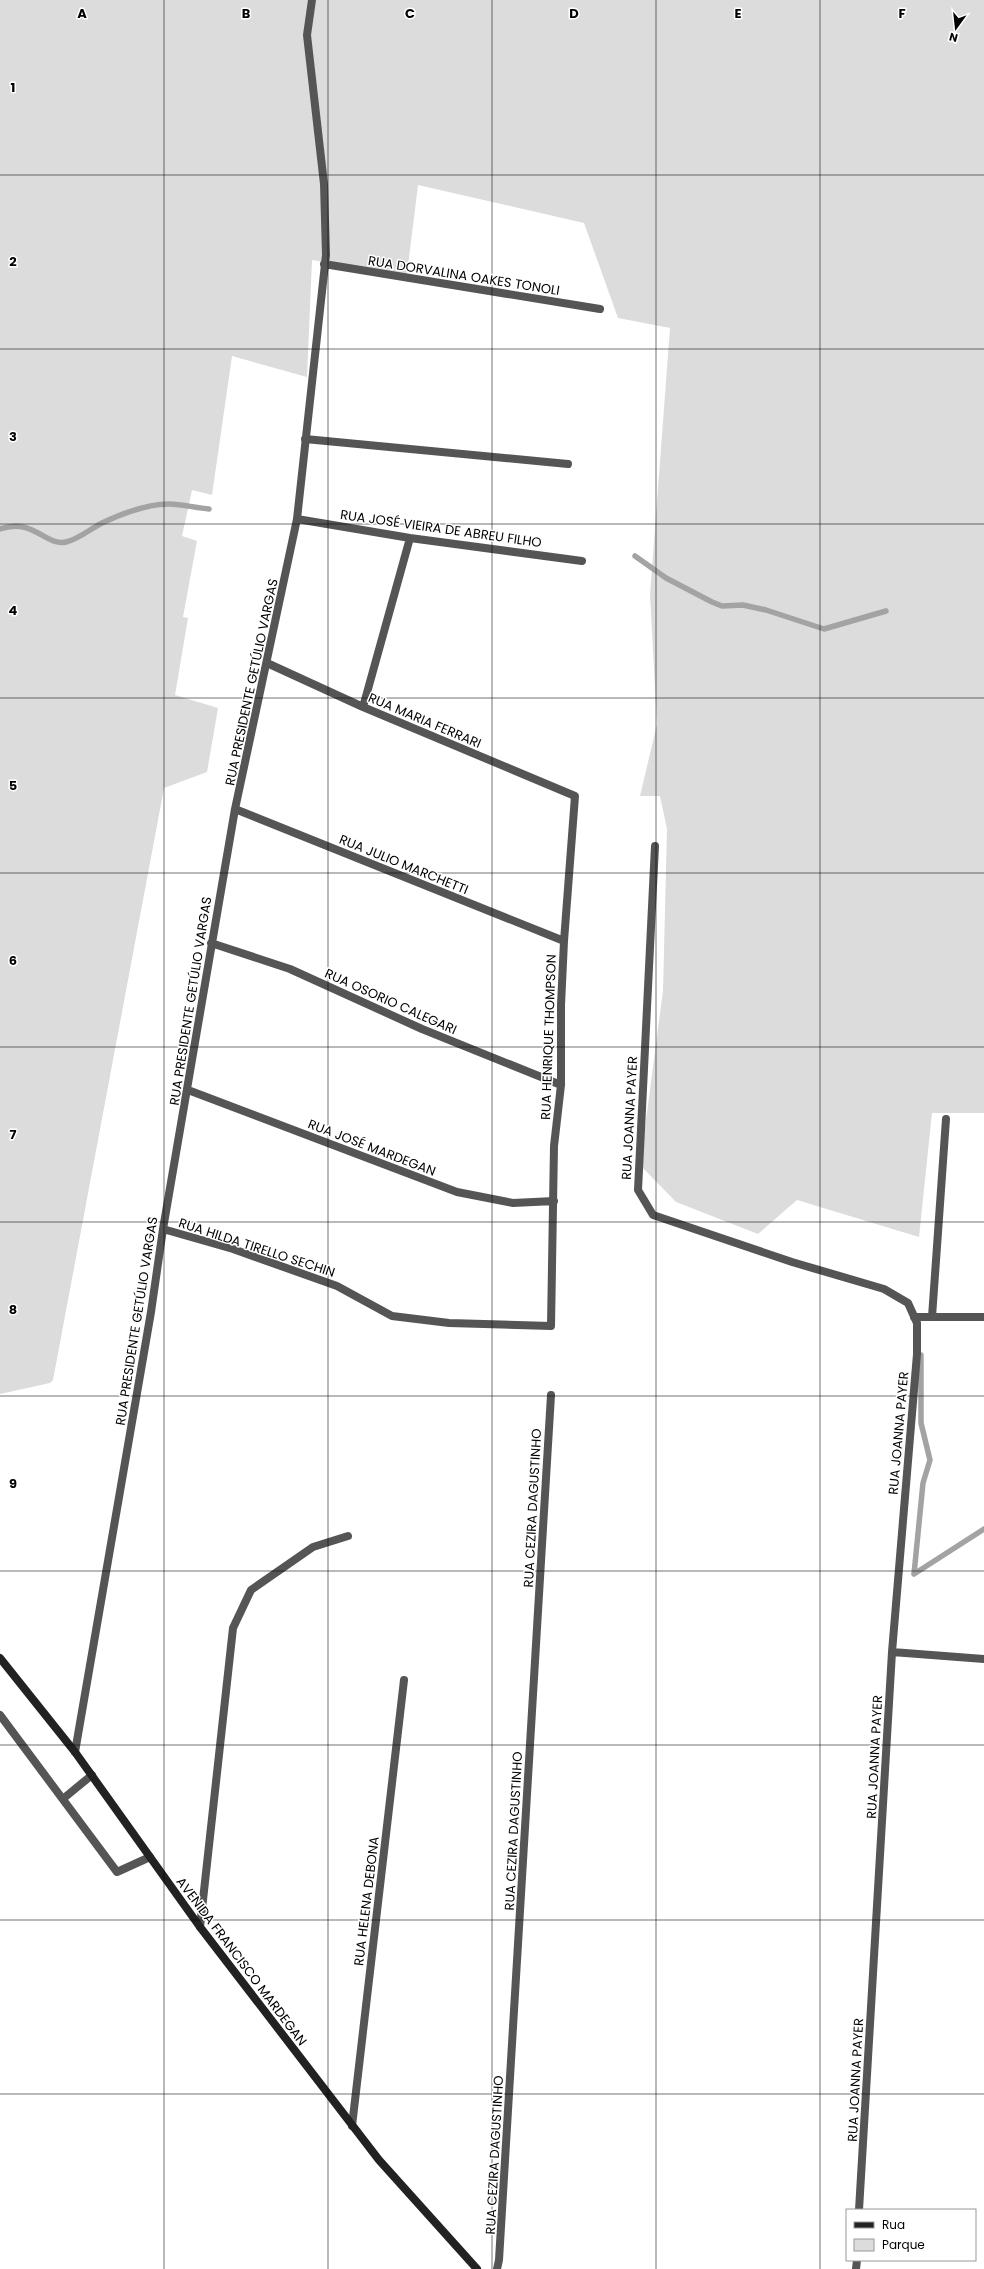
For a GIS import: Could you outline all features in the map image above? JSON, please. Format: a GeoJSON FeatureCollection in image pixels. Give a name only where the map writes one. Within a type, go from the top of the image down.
{"type":"FeatureCollection","features":[{"type":"Feature","properties":{"kind":"main road","name":"AVENIDA FRANCISCO MARDEGAN"},"geometry":{"type":"LineString","coordinates":[[0,1658],[75,1752],[200,1927],[352,2126],[379,2160],[477,2269]]}},
{"type":"Feature","properties":{"kind":"street","name":"RUA PRESIDENTE GETÚLIO VARGAS"},"geometry":{"type":"LineString","coordinates":[[75,1752],[150,1320],[163,1229],[235,809],[297,519],[326,255],[324,184],[307,35],[312,0]]}},
{"type":"Feature","properties":{"kind":"street","name":"RUA DORVALINA OAKES TONOLI"},"geometry":{"type":"LineString","coordinates":[[324,264],[600,309]]}},
{"type":"Feature","properties":{"kind":"street"},"geometry":{"type":"LineString","coordinates":[[305,439],[568,464]]}},
{"type":"Feature","properties":{"kind":"street","name":"RUA JOSÉ VIEIRA DE ABREU FILHO"},"geometry":{"type":"LineString","coordinates":[[297,519],[410,538],[582,561]]}},
{"type":"Feature","properties":{"kind":"street"},"geometry":{"type":"LineString","coordinates":[[363,707],[410,538]]}},
{"type":"Feature","properties":{"kind":"street","name":"RUA MARIA FERRARI"},"geometry":{"type":"LineString","coordinates":[[267,663],[363,707],[575,796]]}},
{"type":"Feature","properties":{"kind":"street","name":"RUA HENRIQUE THOMPSON"},"geometry":{"type":"LineString","coordinates":[[551,1326],[554,1146],[561,1085],[561,1005],[564,941],[575,796]]}},
{"type":"Feature","properties":{"kind":"street","name":"RUA JULIO MARCHETTI"},"geometry":{"type":"LineString","coordinates":[[235,809],[564,941]]}},
{"type":"Feature","properties":{"kind":"street","name":"RUA JOANNA PAYER"},"geometry":{"type":"LineString","coordinates":[[655,846],[638,1190],[653,1215],[792,1262],[884,1289],[908,1303],[917,1323],[917,1354],[892,1652],[860,2209]]}},
{"type":"Feature","properties":{"kind":"street","name":"RUA OSORIO CALEGARI"},"geometry":{"type":"LineString","coordinates":[[211,943],[290,969],[422,1029],[561,1085]]}},
{"type":"Feature","properties":{"kind":"street","name":"RUA JOSÉ MARDEGAN"},"geometry":{"type":"LineString","coordinates":[[188,1090],[457,1192],[513,1203],[554,1201]]}},
{"type":"Feature","properties":{"kind":"street"},"geometry":{"type":"LineString","coordinates":[[932,1317],[946,1119]]}},
{"type":"Feature","properties":{"kind":"street","name":"RUA HILDA TIRELLO SECHIN"},"geometry":{"type":"LineString","coordinates":[[163,1229],[233,1249],[337,1286],[392,1316],[449,1323],[551,1326]]}},
{"type":"Feature","properties":{"kind":"street"},"geometry":{"type":"LineString","coordinates":[[914,1317],[984,1317]]}},
{"type":"Feature","properties":{"kind":"street","name":"RUA CEZIRA DAGUSTINHO"},"geometry":{"type":"LineString","coordinates":[[497,2269],[500,2252],[551,1394]]}},
{"type":"Feature","properties":{"kind":"street"},"geometry":{"type":"LineString","coordinates":[[200,1927],[233,1628],[251,1590],[313,1547],[348,1536]]}},
{"type":"Feature","properties":{"kind":"street"},"geometry":{"type":"LineString","coordinates":[[892,1652],[984,1659]]}},
{"type":"Feature","properties":{"kind":"street","name":"RUA HELENA DEBONA"},"geometry":{"type":"LineString","coordinates":[[352,2126],[404,1680]]}},
{"type":"Feature","properties":{"kind":"street"},"geometry":{"type":"LineString","coordinates":[[0,1715],[64,1798],[117,1872],[150,1857]]}},
{"type":"Feature","properties":{"kind":"street"},"geometry":{"type":"LineString","coordinates":[[64,1798],[92,1775]]}},
{"type":"Feature","properties":{"kind":"green space"},"geometry":{"type":"Polygon","coordinates":[[[0,0],[984,0],[984,1113],[932,1113],[919,1237],[797,1200],[758,1234],[676,1202],[640,1165],[663,991],[667,829],[660,796],[640,796],[657,724],[650,595],[670,328],[618,318],[584,223],[418,185],[407,274],[312,260],[307,377],[232,356],[212,495],[192,490],[182,536],[197,541],[183,617],[188,618],[175,695],[218,708],[207,772],[164,788],[53,1380],[50,1383],[0,1394],[0,0]]]}},
{"type":"Feature","properties":{"kind":"waterway"},"geometry":{"type":"LineString","coordinates":[[0,529],[11,526],[21,527],[30,529],[52,540],[66,542],[75,539],[109,520],[143,508],[161,504],[169,504],[209,509]]}},
{"type":"Feature","properties":{"kind":"waterway"},"geometry":{"type":"LineString","coordinates":[[635,556],[666,578],[722,606],[743,605],[766,610],[824,629],[886,611]]}},
{"type":"Feature","properties":{"kind":"waterway"},"geometry":{"type":"LineString","coordinates":[[914,1574],[923,1483],[930,1460],[921,1423],[921,1355]]}},
{"type":"Feature","properties":{"kind":"waterway"},"geometry":{"type":"LineString","coordinates":[[914,1574],[984,1529]]}}]}
